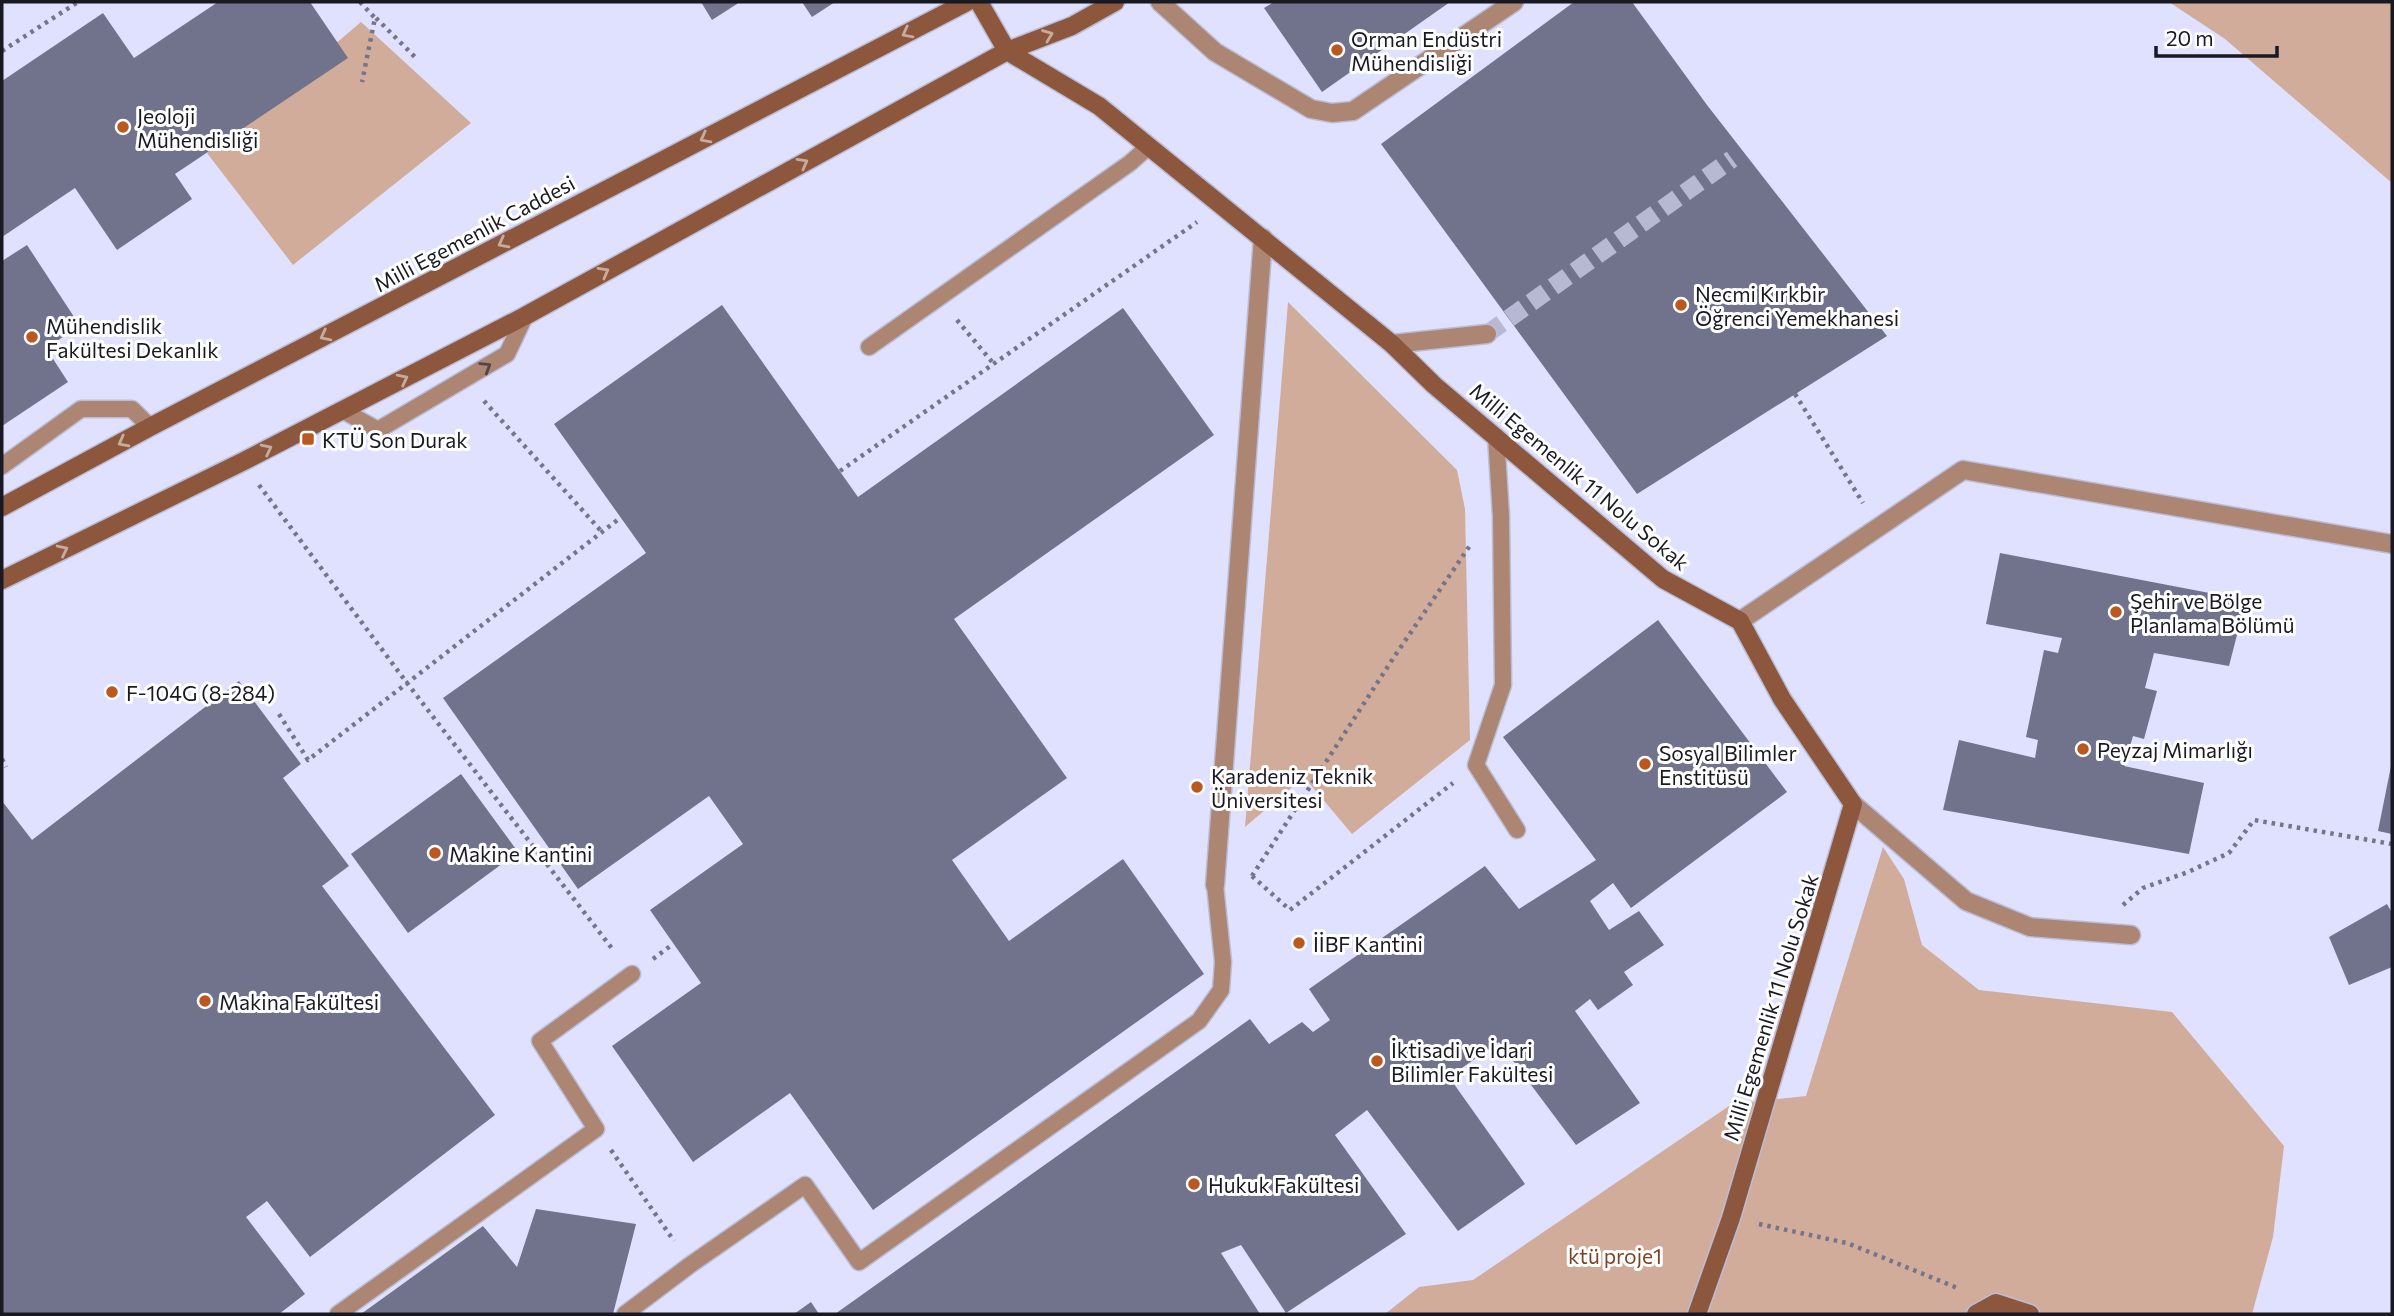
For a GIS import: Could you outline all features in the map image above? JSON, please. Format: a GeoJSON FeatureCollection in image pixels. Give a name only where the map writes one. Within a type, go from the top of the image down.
{"type":"FeatureCollection","features":[{"type":"Feature","properties":{"kind":"street","name":"Milli Egemenlik Caddesi"},"geometry":{"type":"LineString","coordinates":[[2,507],[150,427],[967,2]]}},
{"type":"Feature","properties":{"kind":"street"},"geometry":{"type":"LineString","coordinates":[[979,2],[1007,51]]}},
{"type":"Feature","properties":{"kind":"street"},"geometry":{"type":"LineString","coordinates":[[2,580],[242,462],[525,316],[1007,51],[1072,26],[1115,2]]}},
{"type":"Feature","properties":{"kind":"street"},"geometry":{"type":"LineString","coordinates":[[1160,2],[1215,52],[1311,110],[1332,113],[1353,111],[1514,2]]}},
{"type":"Feature","properties":{"kind":"street","name":"Milli Egemenlik 11 Nolu Sokak"},"geometry":{"type":"LineString","coordinates":[[1007,51],[1099,106],[1149,146],[1392,344],[1434,385],[1663,579],[1740,621]]}},
{"type":"Feature","properties":{"kind":"street"},"geometry":{"type":"LineString","coordinates":[[1215,885],[1263,238]]}},
{"type":"Feature","properties":{"kind":"street"},"geometry":{"type":"LineString","coordinates":[[1392,344],[1487,334]]}},
{"type":"Feature","properties":{"kind":"street"},"geometry":{"type":"LineString","coordinates":[[2132,935],[2030,927],[1966,901],[1853,804],[1782,699],[1740,621],[1963,470],[2392,544]]}},
{"type":"Feature","properties":{"kind":"street","name":"Milli Egemenlik 11 Nolu Sokak"},"geometry":{"type":"LineString","coordinates":[[1697,1314],[1731,1218],[1853,804]]}},
{"type":"Feature","properties":{"kind":"street"},"geometry":{"type":"LineString","coordinates":[[1976,1314],[1996,1303],[2030,1314]]}},
{"type":"Feature","properties":{"kind":"lane"},"geometry":{"type":"LineString","coordinates":[[869,347],[1130,163],[1149,146]]}},
{"type":"Feature","properties":{"kind":"lane"},"geometry":{"type":"LineString","coordinates":[[342,410],[378,430],[507,354],[525,316]]}},
{"type":"Feature","properties":{"kind":"lane"},"geometry":{"type":"LineString","coordinates":[[2,466],[81,409],[132,409],[150,427]]}},
{"type":"Feature","properties":{"kind":"lane"},"geometry":{"type":"LineString","coordinates":[[1496,436],[1501,526],[1503,685],[1476,765],[1517,830]]}},
{"type":"Feature","properties":{"kind":"lane"},"geometry":{"type":"LineString","coordinates":[[625,1314],[805,1185],[859,1262],[1199,1021],[1221,990],[1223,962],[1215,885]]}},
{"type":"Feature","properties":{"kind":"lane"},"geometry":{"type":"LineString","coordinates":[[338,1314],[596,1129],[540,1041],[632,974]]}},
{"type":"Feature","properties":{"kind":"path"},"geometry":{"type":"LineString","coordinates":[[2,51],[78,2]]}},
{"type":"Feature","properties":{"kind":"path"},"geometry":{"type":"LineString","coordinates":[[360,2],[418,60]]}},
{"type":"Feature","properties":{"kind":"path"},"geometry":{"type":"LineString","coordinates":[[362,82],[375,18]]}},
{"type":"Feature","properties":{"kind":"path"},"geometry":{"type":"LineString","coordinates":[[839,471],[1200,219]]}},
{"type":"Feature","properties":{"kind":"path"},"geometry":{"type":"LineString","coordinates":[[939,298],[993,363]]}},
{"type":"Feature","properties":{"kind":"path"},"geometry":{"type":"LineString","coordinates":[[464,380],[602,532]]}},
{"type":"Feature","properties":{"kind":"path"},"geometry":{"type":"LineString","coordinates":[[1795,394],[1878,528]]}},
{"type":"Feature","properties":{"kind":"path"},"geometry":{"type":"LineString","coordinates":[[242,462],[407,683],[632,974]]}},
{"type":"Feature","properties":{"kind":"path"},"geometry":{"type":"LineString","coordinates":[[279,714],[308,760],[621,518]]}},
{"type":"Feature","properties":{"kind":"path"},"geometry":{"type":"LineString","coordinates":[[1215,885],[1252,876],[1394,657],[1476,537]]}},
{"type":"Feature","properties":{"kind":"path"},"geometry":{"type":"LineString","coordinates":[[2,759],[6,767]]}},
{"type":"Feature","properties":{"kind":"path"},"geometry":{"type":"LineString","coordinates":[[1252,876],[1290,910],[1476,765]]}},
{"type":"Feature","properties":{"kind":"path"},"geometry":{"type":"LineString","coordinates":[[2094,932],[2143,888],[2188,872],[2229,853],[2254,820],[2392,844]]}},
{"type":"Feature","properties":{"kind":"path"},"geometry":{"type":"LineString","coordinates":[[596,1129],[690,1265]]}},
{"type":"Feature","properties":{"kind":"path"},"geometry":{"type":"LineString","coordinates":[[1731,1218],[1847,1243],[1996,1303]]}},
{"type":"Feature","properties":{"kind":"green space"},"geometry":{"type":"Polygon","coordinates":[[[2169,2],[2392,2],[2392,183],[2225,39],[2169,2]]]}},
{"type":"Feature","properties":{"kind":"green space"},"geometry":{"type":"Polygon","coordinates":[[[361,22],[471,123],[293,265],[207,153],[361,22]]]}},
{"type":"Feature","properties":{"kind":"green space"},"geometry":{"type":"Polygon","coordinates":[[[1288,302],[1457,470],[1465,509],[1470,740],[1352,834],[1304,777],[1245,827],[1288,302]]]}},
{"type":"Feature","properties":{"kind":"green space","name":"ktü proje1"},"geometry":{"type":"Polygon","coordinates":[[[1883,847],[1904,879],[1922,945],[1979,990],[2172,1012],[2284,1146],[2273,1237],[2252,1314],[1385,1314],[1419,1287],[1473,1280],[1732,1104],[1806,1096],[1883,847]]]}},
{"type":"Feature","properties":{"kind":"building","name":"Jeoloji Mühendisliği"},"geometry":{"type":"Polygon","coordinates":[[[218,2],[310,2],[348,58],[175,174],[192,199],[117,250],[75,188],[2,237],[2,81],[103,13],[134,58],[218,2]]]}},
{"type":"Feature","properties":{"kind":"building"},"geometry":{"type":"Polygon","coordinates":[[[701,2],[740,2],[712,20],[701,2]]]}},
{"type":"Feature","properties":{"kind":"building"},"geometry":{"type":"Polygon","coordinates":[[[802,2],[835,2],[812,17],[802,2]]]}},
{"type":"Feature","properties":{"kind":"building","name":"Orman Endüstri Mühendisliği"},"geometry":{"type":"Polygon","coordinates":[[[1274,2],[1450,2],[1322,92],[1264,8],[1274,2]]]}},
{"type":"Feature","properties":{"kind":"building","name":"Necmi Kırkbir Öğrenci Yemekhanesi"},"geometry":{"type":"Polygon","coordinates":[[[1574,2],[1632,2],[1707,105],[1887,336],[1637,494],[1381,144],[1574,2]]]}},
{"type":"Feature","properties":{"kind":"building","name":"Mühendislik Fakültesi Dekanlık"},"geometry":{"type":"Polygon","coordinates":[[[27,245],[80,326],[46,348],[68,382],[2,426],[2,261],[27,245]]]}},
{"type":"Feature","properties":{"kind":"building"},"geometry":{"type":"Polygon","coordinates":[[[722,305],[858,497],[1123,308],[1214,435],[954,619],[1067,778],[952,860],[1009,941],[1123,859],[1204,974],[873,1210],[790,1093],[693,1162],[612,1046],[701,983],[650,910],[743,844],[709,796],[578,889],[443,698],[646,553],[554,424],[722,305]]]}},
{"type":"Feature","properties":{"kind":"building","name":"Peyzaj Mimarlığı"},"geometry":{"type":"Polygon","coordinates":[[[2000,553],[2246,600],[2229,666],[2154,653],[2145,688],[2157,691],[2144,739],[2133,736],[2124,766],[2204,783],[2189,854],[1943,810],[1959,740],[2035,758],[2038,740],[2026,737],[2044,650],[2058,653],[2062,638],[1986,624],[2000,553]]]}},
{"type":"Feature","properties":{"kind":"building"},"geometry":{"type":"Polygon","coordinates":[[[1658,620],[1787,792],[1631,908],[1613,883],[1590,901],[1609,930],[1639,911],[1664,945],[1624,972],[1633,985],[1598,1010],[1590,999],[1575,1011],[1640,1103],[1576,1145],[1499,1042],[1449,1077],[1525,1184],[1458,1231],[1367,1110],[1335,1135],[1406,1234],[1286,1313],[1241,1245],[1221,1253],[1260,1314],[835,1314],[1250,1019],[1269,1044],[1302,1022],[1313,1032],[1330,1020],[1309,989],[1485,866],[1519,909],[1596,860],[1503,737],[1658,620]]]}},
{"type":"Feature","properties":{"kind":"building","name":"Makina Fakültesi"},"geometry":{"type":"Polygon","coordinates":[[[239,681],[301,764],[283,778],[349,866],[322,886],[495,1115],[310,1257],[267,1201],[246,1217],[305,1294],[279,1314],[2,1314],[2,801],[32,840],[239,681]]]}},
{"type":"Feature","properties":{"kind":"building"},"geometry":{"type":"Polygon","coordinates":[[[2392,766],[2392,834],[2378,831],[2392,766]]]}},
{"type":"Feature","properties":{"kind":"building","name":"Makine Kantini"},"geometry":{"type":"Polygon","coordinates":[[[461,774],[518,852],[408,933],[351,854],[461,774]]]}},
{"type":"Feature","properties":{"kind":"building"},"geometry":{"type":"Polygon","coordinates":[[[2387,904],[2392,913],[2392,967],[2349,985],[2329,937],[2387,904]]]}},
{"type":"Feature","properties":{"kind":"building"},"geometry":{"type":"Polygon","coordinates":[[[536,1209],[636,1224],[613,1314],[361,1314],[483,1226],[517,1267],[536,1209]]]}},
{"type":"Feature","properties":{"kind":"building"},"geometry":{"type":"Polygon","coordinates":[[[811,1302],[819,1314],[794,1314],[811,1302]]]}},
{"type":"Feature","properties":{"kind":"tunnel"},"geometry":{"type":"LineString","coordinates":[[1487,334],[1732,159]]}},
{"type":"Feature","properties":{"kind":"place","name":"Orman Endüstri Mühendisliği"},"geometry":{"type":"Point","coordinates":[1337,50]}},
{"type":"Feature","properties":{"kind":"place","name":"Jeoloji Mühendisliği"},"geometry":{"type":"Point","coordinates":[123,127]}},
{"type":"Feature","properties":{"kind":"place","name":"Necmi Kırkbir Öğrenci Yemekhanesi"},"geometry":{"type":"Point","coordinates":[1681,305]}},
{"type":"Feature","properties":{"kind":"place","name":"Mühendislik Fakültesi Dekanlık"},"geometry":{"type":"Point","coordinates":[32,337]}},
{"type":"Feature","properties":{"kind":"place","name":"KTÜ Son Durak"},"geometry":{"type":"Point","coordinates":[308,439]}},
{"type":"Feature","properties":{"kind":"place","name":"Şehir ve Bölge Planlama Bölümü"},"geometry":{"type":"Point","coordinates":[2116,612]}},
{"type":"Feature","properties":{"kind":"place","name":"F-104G (8-284)"},"geometry":{"type":"Point","coordinates":[112,692]}},
{"type":"Feature","properties":{"kind":"place","name":"Peyzaj Mimarlığı"},"geometry":{"type":"Point","coordinates":[2083,749]}},
{"type":"Feature","properties":{"kind":"place","name":"Sosyal Bilimler Enstitüsü"},"geometry":{"type":"Point","coordinates":[1645,764]}},
{"type":"Feature","properties":{"kind":"place","name":"Karadeniz Teknik Üniversitesi"},"geometry":{"type":"Point","coordinates":[1197,787]}},
{"type":"Feature","properties":{"kind":"place","name":"Makine Kantini"},"geometry":{"type":"Point","coordinates":[435,853]}},
{"type":"Feature","properties":{"kind":"place","name":"İİBF Kantini"},"geometry":{"type":"Point","coordinates":[1299,943]}},
{"type":"Feature","properties":{"kind":"place","name":"Makina Fakültesi"},"geometry":{"type":"Point","coordinates":[205,1001]}},
{"type":"Feature","properties":{"kind":"place","name":"İktisadi ve İdari Bilimler Fakültesi"},"geometry":{"type":"Point","coordinates":[1377,1061]}},
{"type":"Feature","properties":{"kind":"place","name":"Hukuk Fakültesi"},"geometry":{"type":"Point","coordinates":[1194,1184]}}]}
